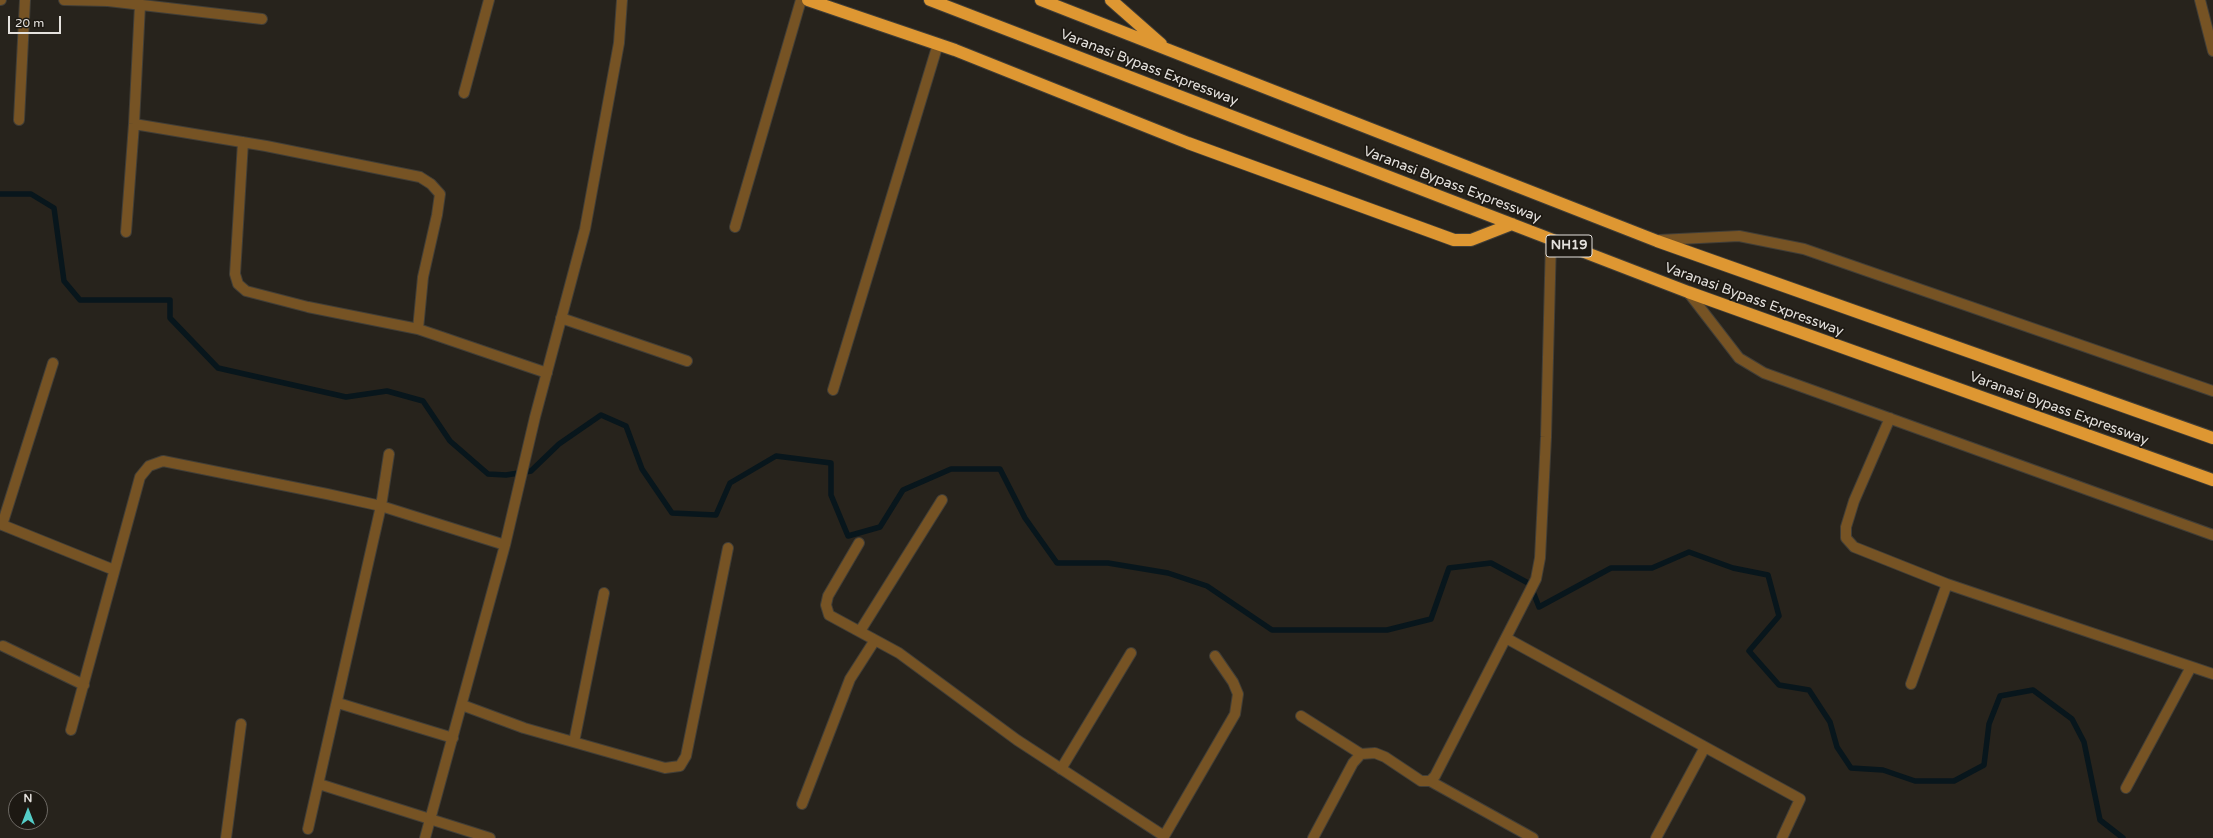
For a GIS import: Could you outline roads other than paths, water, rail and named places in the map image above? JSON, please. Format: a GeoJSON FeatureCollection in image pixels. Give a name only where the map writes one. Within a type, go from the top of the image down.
{"type":"FeatureCollection","features":[{"type":"Feature","properties":{"kind":"highway"},"geometry":{"type":"LineString","coordinates":[[808,0],[938,44],[1188,143],[1454,240],[1471,240],[1512,224]]}},
{"type":"Feature","properties":{"kind":"highway","name":"Varanasi Bypass Expressway"},"geometry":{"type":"LineString","coordinates":[[930,0],[1688,292],[2213,480]]}},
{"type":"Feature","properties":{"kind":"highway","name":"Varanasi Bypass Expressway"},"geometry":{"type":"LineString","coordinates":[[1041,0],[1657,240],[2213,438]]}},
{"type":"Feature","properties":{"kind":"highway"},"geometry":{"type":"LineString","coordinates":[[1111,0],[1168,50]]}},
{"type":"Feature","properties":{"kind":"street"},"geometry":{"type":"LineString","coordinates":[[19,120],[26,0]]}},
{"type":"Feature","properties":{"kind":"street"},"geometry":{"type":"LineString","coordinates":[[64,0],[140,5],[262,19]]}},
{"type":"Feature","properties":{"kind":"street"},"geometry":{"type":"LineString","coordinates":[[464,93],[489,0]]}},
{"type":"Feature","properties":{"kind":"street"},"geometry":{"type":"LineString","coordinates":[[425,838],[454,738],[519,492],[524,458],[585,229],[619,43],[622,0]]}},
{"type":"Feature","properties":{"kind":"street"},"geometry":{"type":"LineString","coordinates":[[735,227],[801,0]]}},
{"type":"Feature","properties":{"kind":"street"},"geometry":{"type":"LineString","coordinates":[[2200,0],[2213,51]]}},
{"type":"Feature","properties":{"kind":"street"},"geometry":{"type":"LineString","coordinates":[[126,232],[134,124],[140,5]]}},
{"type":"Feature","properties":{"kind":"street"},"geometry":{"type":"LineString","coordinates":[[832,390],[938,44]]}},
{"type":"Feature","properties":{"kind":"street"},"geometry":{"type":"LineString","coordinates":[[134,124],[243,142],[420,177],[431,184],[440,194],[423,277],[418,329]]}},
{"type":"Feature","properties":{"kind":"street"},"geometry":{"type":"LineString","coordinates":[[243,142],[235,274],[238,284],[246,291],[302,305],[418,329],[547,373]]}},
{"type":"Feature","properties":{"kind":"street"},"geometry":{"type":"LineString","coordinates":[[1657,240],[1739,236],[1804,249],[2213,391]]}},
{"type":"Feature","properties":{"kind":"street"},"geometry":{"type":"LineString","coordinates":[[1430,781],[1435,776],[1506,638],[1529,597],[1536,579],[1540,558],[1546,437],[1551,239]]}},
{"type":"Feature","properties":{"kind":"street"},"geometry":{"type":"LineString","coordinates":[[1688,292],[1728,344],[1745,362],[1764,373],[2213,535]]}},
{"type":"Feature","properties":{"kind":"street"},"geometry":{"type":"LineString","coordinates":[[562,318],[687,361]]}},
{"type":"Feature","properties":{"kind":"street"},"geometry":{"type":"LineString","coordinates":[[53,363],[1,524],[114,570]]}},
{"type":"Feature","properties":{"kind":"street"},"geometry":{"type":"LineString","coordinates":[[1890,418],[1854,501],[1846,527],[1846,538],[1854,547],[1947,584],[2213,674]]}},
{"type":"Feature","properties":{"kind":"street"},"geometry":{"type":"LineString","coordinates":[[308,829],[338,703],[381,506],[389,454]]}},
{"type":"Feature","properties":{"kind":"street"},"geometry":{"type":"LineString","coordinates":[[71,730],[140,477],[149,466],[163,461],[381,506],[505,545]]}},
{"type":"Feature","properties":{"kind":"street"},"geometry":{"type":"LineString","coordinates":[[860,631],[942,500]]}},
{"type":"Feature","properties":{"kind":"street"},"geometry":{"type":"LineString","coordinates":[[859,543],[828,596],[826,605],[829,614],[899,653],[1017,740],[1163,837],[1235,714],[1238,694],[1233,682],[1215,656]]}},
{"type":"Feature","properties":{"kind":"street"},"geometry":{"type":"LineString","coordinates":[[462,705],[524,728],[665,768],[680,766],[686,756],[728,548]]}},
{"type":"Feature","properties":{"kind":"street"},"geometry":{"type":"LineString","coordinates":[[1910,684],[1947,584]]}},
{"type":"Feature","properties":{"kind":"street"},"geometry":{"type":"LineString","coordinates":[[574,742],[604,593]]}},
{"type":"Feature","properties":{"kind":"street"},"geometry":{"type":"LineString","coordinates":[[1506,638],[1800,798],[1782,838]]}},
{"type":"Feature","properties":{"kind":"street"},"geometry":{"type":"LineString","coordinates":[[802,804],[850,679],[875,640]]}},
{"type":"Feature","properties":{"kind":"street"},"geometry":{"type":"LineString","coordinates":[[3,646],[84,684]]}},
{"type":"Feature","properties":{"kind":"street"},"geometry":{"type":"LineString","coordinates":[[1061,769],[1132,653]]}},
{"type":"Feature","properties":{"kind":"street"},"geometry":{"type":"LineString","coordinates":[[2126,788],[2191,667]]}},
{"type":"Feature","properties":{"kind":"street"},"geometry":{"type":"LineString","coordinates":[[338,703],[454,738]]}},
{"type":"Feature","properties":{"kind":"street"},"geometry":{"type":"LineString","coordinates":[[1301,716],[1361,754],[1375,753],[1385,757],[1412,776],[1421,780],[1430,781],[1533,838]]}},
{"type":"Feature","properties":{"kind":"street"},"geometry":{"type":"LineString","coordinates":[[226,838],[241,724]]}},
{"type":"Feature","properties":{"kind":"street"},"geometry":{"type":"LineString","coordinates":[[1656,838],[1705,747]]}},
{"type":"Feature","properties":{"kind":"street"},"geometry":{"type":"LineString","coordinates":[[1314,838],[1353,763],[1361,754]]}},
{"type":"Feature","properties":{"kind":"street"},"geometry":{"type":"LineString","coordinates":[[319,784],[490,838]]}},
{"type":"Feature","properties":{"kind":"waterway"},"geometry":{"type":"LineString","coordinates":[[0,194],[31,194],[54,208],[64,281],[80,300],[170,300],[170,318],[218,368],[346,397],[387,391],[423,401],[450,441],[488,474],[506,475],[531,471],[559,444],[601,415],[626,426],[642,469],[672,513],[716,515],[730,483],[776,456],[831,463],[831,495],[848,536],[880,527],[903,490],[951,469],[1000,469],[1025,518],[1057,563],[1108,563],[1168,573],[1207,586],[1272,630],[1387,630],[1431,619],[1449,568],[1491,563],[1530,584],[1539,607],[1611,568],[1652,568],[1689,552],[1733,568],[1768,575],[1779,616],[1749,651],[1779,685],[1809,690],[1830,722],[1837,747],[1851,768],[1883,770],[1915,781],[1954,781],[1984,765],[1989,724],[2000,696],[2033,690],[2072,719],[2084,742],[2100,820],[2123,838]]}}]}
